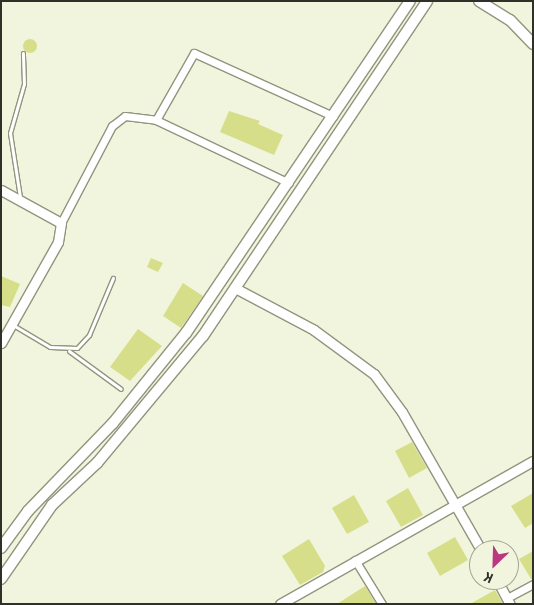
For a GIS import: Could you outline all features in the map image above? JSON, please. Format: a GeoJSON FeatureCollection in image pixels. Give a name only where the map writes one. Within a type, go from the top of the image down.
{"type":"FeatureCollection","features":[{"type":"Feature","properties":{"kind":"main road"},"geometry":{"type":"LineString","coordinates":[[1,548],[28,510],[113,423],[170,354],[289,182],[410,1]]}},
{"type":"Feature","properties":{"kind":"main road"},"geometry":{"type":"LineString","coordinates":[[1,579],[4,565],[52,505],[97,463],[145,407],[237,289],[427,1]]}},
{"type":"Feature","properties":{"kind":"main road"},"geometry":{"type":"LineString","coordinates":[[479,1],[510,20],[533,44]]}},
{"type":"Feature","properties":{"kind":"street"},"geometry":{"type":"LineString","coordinates":[[156,120],[194,52],[333,116]]}},
{"type":"Feature","properties":{"kind":"street"},"geometry":{"type":"LineString","coordinates":[[1,343],[58,242],[61,223],[117,120],[132,115],[156,120],[289,182]]}},
{"type":"Feature","properties":{"kind":"street"},"geometry":{"type":"LineString","coordinates":[[1,190],[61,223]]}},
{"type":"Feature","properties":{"kind":"street"},"geometry":{"type":"LineString","coordinates":[[237,289],[314,330],[362,362],[391,394],[457,504],[476,540]]}},
{"type":"Feature","properties":{"kind":"street"},"geometry":{"type":"LineString","coordinates":[[280,604],[533,461]]}},
{"type":"Feature","properties":{"kind":"street"},"geometry":{"type":"LineString","coordinates":[[355,560],[382,604]]}},
{"type":"Feature","properties":{"kind":"street"},"geometry":{"type":"LineString","coordinates":[[508,601],[533,584]]}},
{"type":"Feature","properties":{"kind":"lane"},"geometry":{"type":"LineString","coordinates":[[20,200],[10,133],[24,84],[23,53]]}},
{"type":"Feature","properties":{"kind":"lane"},"geometry":{"type":"LineString","coordinates":[[69,351],[89,336],[113,278]]}},
{"type":"Feature","properties":{"kind":"lane"},"geometry":{"type":"LineString","coordinates":[[12,324],[50,347],[69,351],[122,390]]}},
{"type":"Feature","properties":{"kind":"building"},"geometry":{"type":"Polygon","coordinates":[[[30,39],[35,41],[37,46],[35,51],[30,53],[25,51],[23,46],[25,41],[30,39]]]}},
{"type":"Feature","properties":{"kind":"building"},"geometry":{"type":"Polygon","coordinates":[[[229,111],[260,121],[258,124],[283,135],[274,155],[220,132],[229,111]]]}},
{"type":"Feature","properties":{"kind":"building"},"geometry":{"type":"Polygon","coordinates":[[[151,258],[163,263],[158,272],[147,267],[151,258]]]}},
{"type":"Feature","properties":{"kind":"building"},"geometry":{"type":"Polygon","coordinates":[[[1,276],[20,284],[10,307],[1,305],[1,276]]]}},
{"type":"Feature","properties":{"kind":"building"},"geometry":{"type":"Polygon","coordinates":[[[183,283],[203,296],[181,328],[163,316],[183,283]]]}},
{"type":"Feature","properties":{"kind":"building"},"geometry":{"type":"Polygon","coordinates":[[[138,329],[162,346],[130,381],[110,367],[138,329]]]}},
{"type":"Feature","properties":{"kind":"building"},"geometry":{"type":"Polygon","coordinates":[[[412,442],[427,468],[409,478],[395,451],[412,442]]]}},
{"type":"Feature","properties":{"kind":"building"},"geometry":{"type":"Polygon","coordinates":[[[408,488],[423,515],[401,527],[386,501],[408,488]]]}},
{"type":"Feature","properties":{"kind":"building"},"geometry":{"type":"Polygon","coordinates":[[[533,493],[533,523],[525,528],[511,506],[533,493]]]}},
{"type":"Feature","properties":{"kind":"building"},"geometry":{"type":"Polygon","coordinates":[[[354,495],[369,522],[347,534],[332,508],[354,495]]]}},
{"type":"Feature","properties":{"kind":"building"},"geometry":{"type":"Polygon","coordinates":[[[455,537],[468,560],[440,576],[427,553],[455,537]]]}},
{"type":"Feature","properties":{"kind":"building"},"geometry":{"type":"Polygon","coordinates":[[[309,539],[325,566],[323,572],[300,585],[282,556],[309,539]]]}},
{"type":"Feature","properties":{"kind":"building"},"geometry":{"type":"Polygon","coordinates":[[[533,551],[533,579],[531,579],[519,559],[533,551]]]}},
{"type":"Feature","properties":{"kind":"building"},"geometry":{"type":"Polygon","coordinates":[[[365,586],[376,604],[337,604],[365,586]]]}},
{"type":"Feature","properties":{"kind":"building"},"geometry":{"type":"Polygon","coordinates":[[[495,590],[503,604],[470,604],[495,590]]]}}]}
